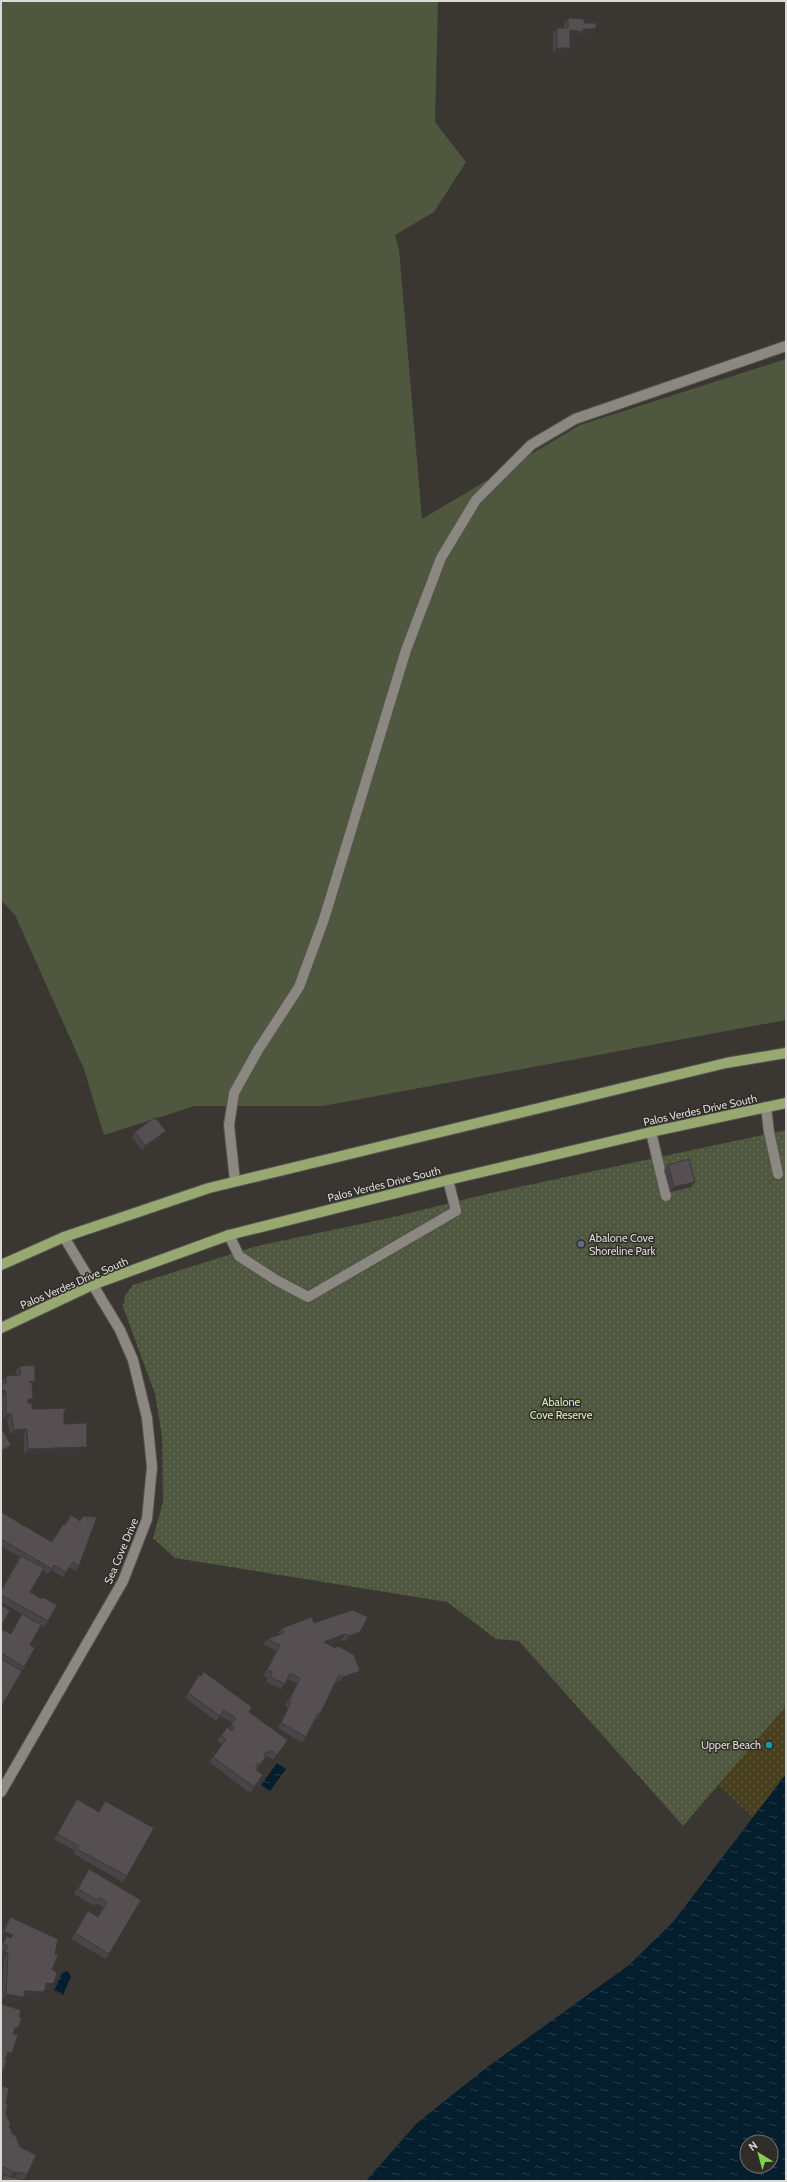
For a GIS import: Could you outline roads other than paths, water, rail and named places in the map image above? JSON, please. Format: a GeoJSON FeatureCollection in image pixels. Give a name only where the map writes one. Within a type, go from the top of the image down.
{"type":"FeatureCollection","features":[{"type":"Feature","properties":{"kind":"main road"},"geometry":{"type":"LineString","coordinates":[[1,1265],[64,1237],[209,1188],[726,1063],[786,1053]]}},
{"type":"Feature","properties":{"kind":"main road","name":"Palos Verdes Drive South"},"geometry":{"type":"LineString","coordinates":[[1,1328],[92,1285],[229,1235],[448,1180],[651,1132],[786,1104]]}},
{"type":"Feature","properties":{"kind":"street"},"geometry":{"type":"LineString","coordinates":[[235,1181],[229,1125],[234,1093],[258,1050],[299,987],[324,919],[406,650],[441,558],[476,500],[531,445],[575,418],[786,346]]}},
{"type":"Feature","properties":{"kind":"street"},"geometry":{"type":"LineString","coordinates":[[766,1107],[769,1132],[778,1174]]}},
{"type":"Feature","properties":{"kind":"street"},"geometry":{"type":"LineString","coordinates":[[651,1132],[666,1196]]}},
{"type":"Feature","properties":{"kind":"street"},"geometry":{"type":"LineString","coordinates":[[229,1235],[239,1256],[308,1297],[366,1261],[456,1211],[448,1180]]}},
{"type":"Feature","properties":{"kind":"street","name":"Sea Cove Drive"},"geometry":{"type":"LineString","coordinates":[[1,1792],[123,1582],[148,1519],[152,1467],[147,1418],[133,1360],[120,1330],[64,1237]]}},
{"type":"Feature","properties":{"kind":"water"},"geometry":{"type":"Polygon","coordinates":[[[277,1763],[286,1769],[270,1791],[261,1785],[277,1763]]]}},
{"type":"Feature","properties":{"kind":"water"},"geometry":{"type":"Polygon","coordinates":[[[786,1774],[786,2181],[366,2181],[417,2123],[486,2068],[629,1965],[673,1922],[786,1774]]]}},
{"type":"Feature","properties":{"kind":"water"},"geometry":{"type":"Polygon","coordinates":[[[68,1971],[71,1977],[63,1995],[54,1991],[62,1973],[68,1971]]]}},
{"type":"Feature","properties":{"kind":"place","name":"Abalone Cove Shoreline Park"},"geometry":{"type":"Point","coordinates":[581,1244]}},
{"type":"Feature","properties":{"kind":"place","name":"Upper Beach"},"geometry":{"type":"Point","coordinates":[769,1745]}},
{"type":"Feature","properties":{"kind":"park label","name":"Abalone Cove Reserve"},"geometry":{"type":"Point","coordinates":[561,1408]}}]}
